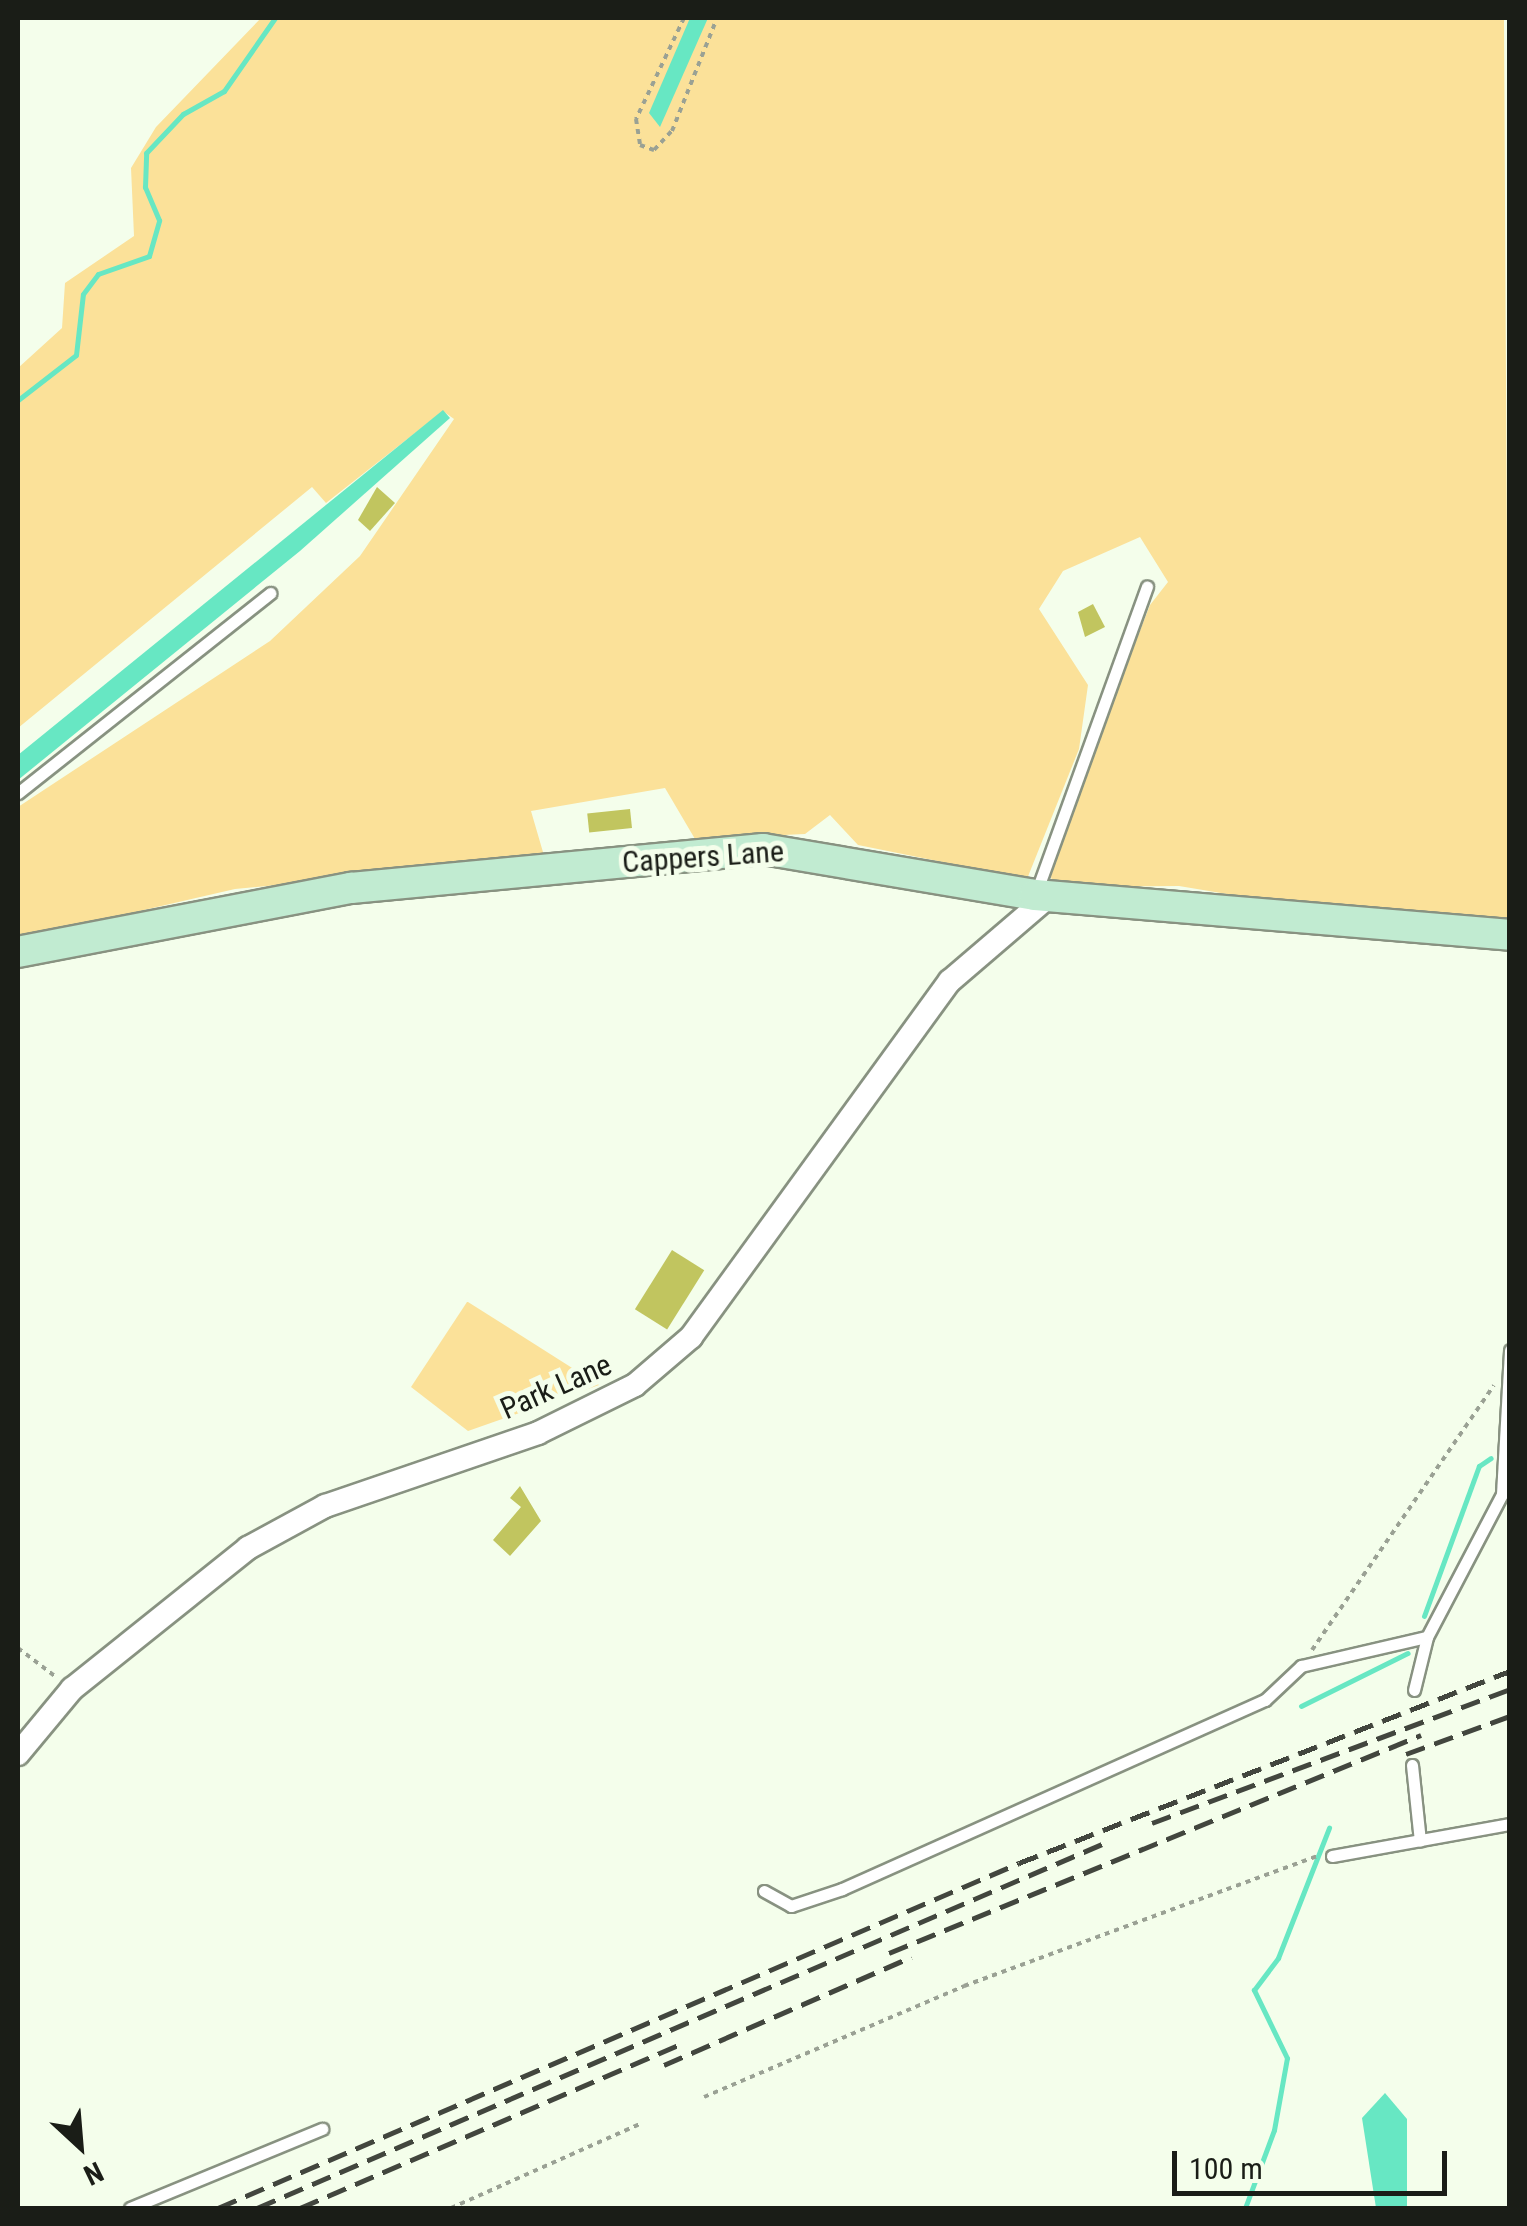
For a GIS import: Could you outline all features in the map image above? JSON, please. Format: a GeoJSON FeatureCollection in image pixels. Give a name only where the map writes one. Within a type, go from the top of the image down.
{"type":"FeatureCollection","features":[{"type":"Feature","properties":{"kind":"street","name":"Cappers Lane"},"geometry":{"type":"LineString","coordinates":[[18,952],[332,891],[706,852],[812,851],[1042,896],[1510,935]]}},
{"type":"Feature","properties":{"kind":"street","name":"Park Lane"},"geometry":{"type":"LineString","coordinates":[[18,1754],[72,1689],[248,1548],[324,1506],[538,1433],[635,1385],[690,1336],[950,981],[1042,896]]}},
{"type":"Feature","properties":{"kind":"lane"},"geometry":{"type":"LineString","coordinates":[[1042,896],[1146,586]]}},
{"type":"Feature","properties":{"kind":"lane"},"geometry":{"type":"LineString","coordinates":[[18,793],[270,593]]}},
{"type":"Feature","properties":{"kind":"lane"},"geometry":{"type":"LineString","coordinates":[[1414,1690],[1426,1638],[1502,1494],[1504,1371],[1510,1350]]}},
{"type":"Feature","properties":{"kind":"lane"},"geometry":{"type":"LineString","coordinates":[[764,1892],[790,1906],[842,1889],[1266,1700],[1301,1666],[1426,1638]]}},
{"type":"Feature","properties":{"kind":"lane"},"geometry":{"type":"LineString","coordinates":[[1412,1765],[1420,1841]]}},
{"type":"Feature","properties":{"kind":"lane"},"geometry":{"type":"LineString","coordinates":[[1332,1856],[1510,1824]]}},
{"type":"Feature","properties":{"kind":"lane"},"geometry":{"type":"LineString","coordinates":[[130,2208],[322,2129]]}},
{"type":"Feature","properties":{"kind":"path"},"geometry":{"type":"LineString","coordinates":[[684,18],[636,119],[634,136],[654,150],[672,131],[717,18]]}},
{"type":"Feature","properties":{"kind":"path"},"geometry":{"type":"LineString","coordinates":[[1301,1666],[1504,1371]]}},
{"type":"Feature","properties":{"kind":"path"},"geometry":{"type":"LineString","coordinates":[[18,1648],[72,1689]]}},
{"type":"Feature","properties":{"kind":"path"},"geometry":{"type":"LineString","coordinates":[[704,2097],[1305,1856]]}},
{"type":"Feature","properties":{"kind":"path"},"geometry":{"type":"LineString","coordinates":[[451,2208],[640,2124]]}},
{"type":"Feature","properties":{"kind":"shaded area"},"geometry":{"type":"Polygon","coordinates":[[[261,18],[1504,18],[1509,923],[1316,909],[1179,886],[1054,887],[1048,867],[1150,605],[1168,582],[1140,537],[1063,571],[1039,609],[1088,685],[1079,749],[1027,879],[858,845],[830,815],[805,834],[695,839],[665,788],[531,811],[545,859],[235,889],[18,939],[18,807],[270,641],[360,556],[454,419],[443,411],[326,503],[312,487],[18,728],[18,368],[62,328],[65,283],[134,236],[131,168],[156,127],[261,18]]]}},
{"type":"Feature","properties":{"kind":"shaded area"},"geometry":{"type":"Polygon","coordinates":[[[690,18],[708,18],[660,127],[649,113],[690,18]]]}},
{"type":"Feature","properties":{"kind":"shaded area"},"geometry":{"type":"Polygon","coordinates":[[[443,410],[450,418],[300,551],[18,780],[18,755],[443,410]]]}},
{"type":"Feature","properties":{"kind":"shaded area"},"geometry":{"type":"Polygon","coordinates":[[[467,1302],[599,1385],[468,1431],[411,1387],[467,1302]]]}},
{"type":"Feature","properties":{"kind":"shaded area"},"geometry":{"type":"Polygon","coordinates":[[[1385,2093],[1407,2119],[1407,2208],[1376,2208],[1362,2118],[1385,2093]]]}},
{"type":"Feature","properties":{"kind":"building"},"geometry":{"type":"Polygon","coordinates":[[[377,487],[395,503],[370,531],[358,520],[377,487]]]}},
{"type":"Feature","properties":{"kind":"building"},"geometry":{"type":"Polygon","coordinates":[[[1093,604],[1105,627],[1085,637],[1078,612],[1093,604]]]}},
{"type":"Feature","properties":{"kind":"building"},"geometry":{"type":"Polygon","coordinates":[[[630,809],[632,828],[589,832],[587,813],[630,809]]]}},
{"type":"Feature","properties":{"kind":"building"},"geometry":{"type":"Polygon","coordinates":[[[672,1250],[704,1270],[667,1330],[635,1309],[672,1250]]]}},
{"type":"Feature","properties":{"kind":"building"},"geometry":{"type":"Polygon","coordinates":[[[520,1486],[541,1521],[510,1556],[493,1540],[521,1507],[510,1498],[520,1486]]]}},
{"type":"Feature","properties":{"kind":"waterway"},"geometry":{"type":"LineString","coordinates":[[18,400],[76,355],[83,294],[98,274],[149,256],[159,220],[145,187],[146,153],[183,114],[224,91],[275,18]]}},
{"type":"Feature","properties":{"kind":"waterway"},"geometry":{"type":"LineString","coordinates":[[1424,1616],[1479,1466],[1491,1458]]}},
{"type":"Feature","properties":{"kind":"waterway"},"geometry":{"type":"LineString","coordinates":[[1301,1706],[1408,1653]]}},
{"type":"Feature","properties":{"kind":"waterway"},"geometry":{"type":"LineString","coordinates":[[1245,2208],[1274,2130],[1287,2058],[1254,1990],[1278,1958],[1329,1828]]}},
{"type":"Feature","properties":{"kind":"railway"},"geometry":{"type":"LineString","coordinates":[[218,2208],[1019,1863],[1510,1671]]}},
{"type":"Feature","properties":{"kind":"railway"},"geometry":{"type":"LineString","coordinates":[[1152,1823],[1510,1689]]}},
{"type":"Feature","properties":{"kind":"railway"},"geometry":{"type":"LineString","coordinates":[[1406,1754],[1510,1716]]}},
{"type":"Feature","properties":{"kind":"railway"},"geometry":{"type":"LineString","coordinates":[[889,1953],[1421,1735]]}},
{"type":"Feature","properties":{"kind":"railway"},"geometry":{"type":"LineString","coordinates":[[257,2208],[1102,1844]]}},
{"type":"Feature","properties":{"kind":"railway"},"geometry":{"type":"LineString","coordinates":[[664,2065],[911,1957]]}},
{"type":"Feature","properties":{"kind":"railway"},"geometry":{"type":"LineString","coordinates":[[300,2208],[678,2045]]}}]}
